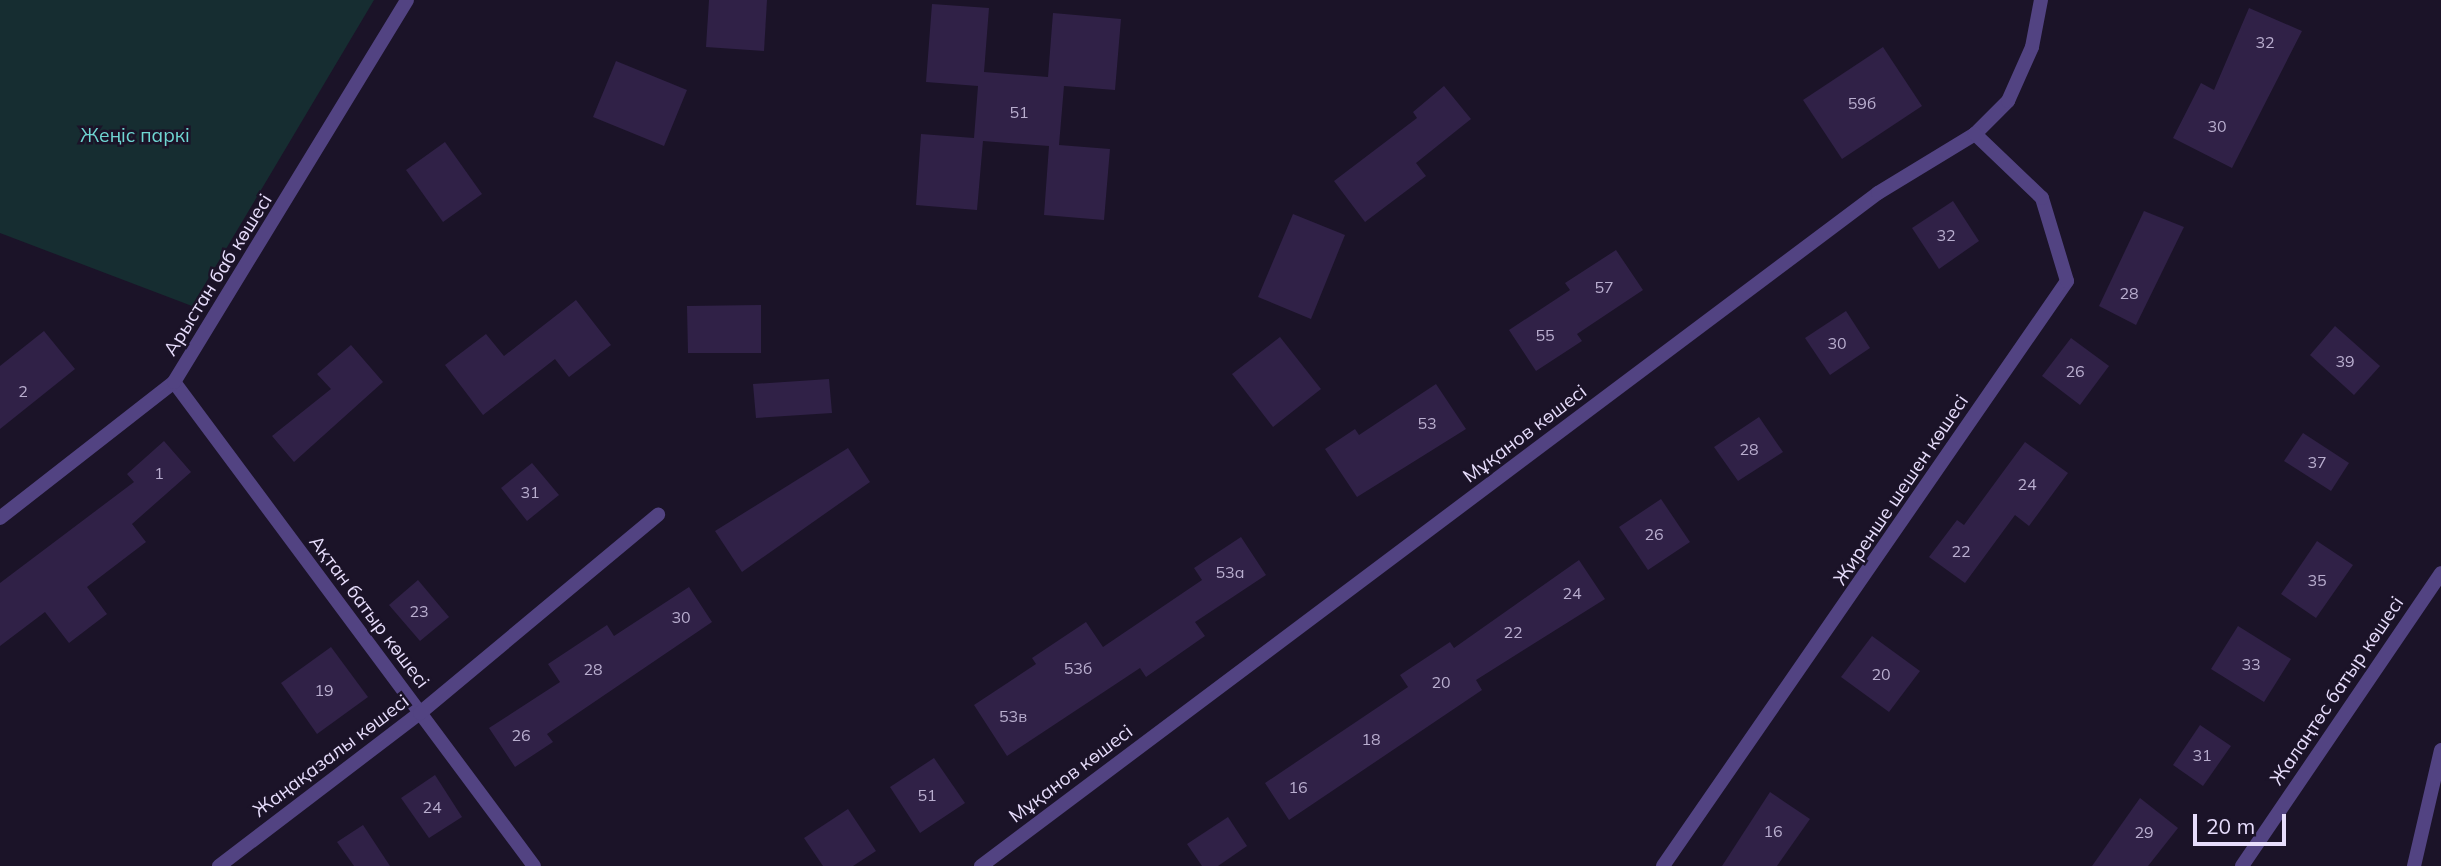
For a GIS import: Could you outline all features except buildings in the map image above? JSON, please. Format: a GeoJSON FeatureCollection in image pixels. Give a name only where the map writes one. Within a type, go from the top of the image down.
{"type":"FeatureCollection","features":[{"type":"Feature","properties":{"kind":"street","name":"Арыстан баб көшесі"},"geometry":{"type":"LineString","coordinates":[[0,517],[174,382],[407,0]]}},
{"type":"Feature","properties":{"kind":"street","name":"Мұқанов көшесі"},"geometry":{"type":"LineString","coordinates":[[981,866],[1878,193],[1975,134],[2008,101],[2032,47],[2041,0]]}},
{"type":"Feature","properties":{"kind":"street","name":"Жиренше шешен көшесі"},"geometry":{"type":"LineString","coordinates":[[1663,866],[2067,281],[2042,198],[1975,134]]}},
{"type":"Feature","properties":{"kind":"street","name":"Ақтан батыр көшесі"},"geometry":{"type":"LineString","coordinates":[[174,382],[534,866]]}},
{"type":"Feature","properties":{"kind":"street","name":"Жаңақазалы көшесі"},"geometry":{"type":"LineString","coordinates":[[219,866],[420,713],[658,515]]}},
{"type":"Feature","properties":{"kind":"street","name":"Жалаңтөс батыр көшесі"},"geometry":{"type":"LineString","coordinates":[[2242,866],[2441,573]]}},
{"type":"Feature","properties":{"kind":"street"},"geometry":{"type":"LineString","coordinates":[[2414,866],[2441,750]]}},
{"type":"Feature","properties":{"kind":"green space","name":"Жеңіс паркі"},"geometry":{"type":"Polygon","coordinates":[[[0,0],[374,0],[192,306],[0,233],[0,0]]]}}]}
